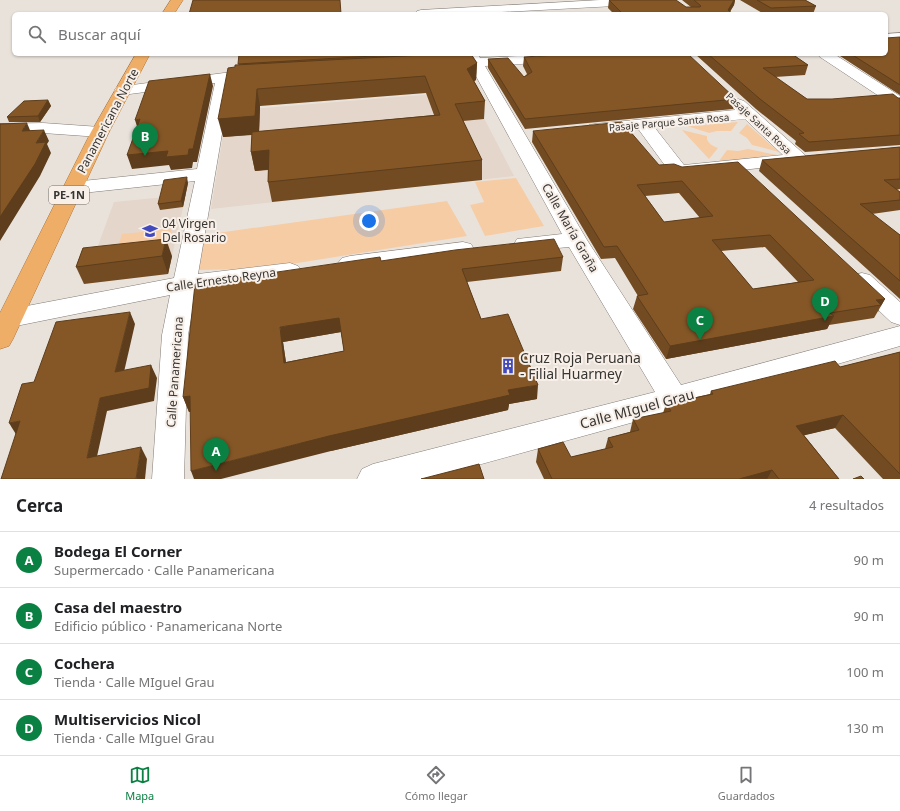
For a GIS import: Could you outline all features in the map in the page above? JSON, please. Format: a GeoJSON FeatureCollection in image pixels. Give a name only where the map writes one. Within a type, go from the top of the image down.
{"type":"FeatureCollection","features":[{"type":"Feature","properties":{"kind":"highway"},"geometry":{"type":"LineString","coordinates":[[169,12],[177,0]]}},
{"type":"Feature","properties":{"kind":"highway","name":"Panamericana Norte"},"geometry":{"type":"LineString","coordinates":[[0,339],[100,132],[142,56]]}},
{"type":"Feature","properties":{"kind":"street"},"geometry":{"type":"LineString","coordinates":[[470,12],[675,2]]}},
{"type":"Feature","properties":{"kind":"street"},"geometry":{"type":"LineString","coordinates":[[888,38],[900,37]]}},
{"type":"Feature","properties":{"kind":"street"},"geometry":{"type":"LineString","coordinates":[[828,56],[900,103]]}},
{"type":"Feature","properties":{"kind":"street"},"geometry":{"type":"LineString","coordinates":[[429,65],[474,58],[571,57]]}},
{"type":"Feature","properties":{"kind":"street","name":"Calle María Graña"},"geometry":{"type":"LineString","coordinates":[[474,58],[526,136],[576,240],[674,400]]}},
{"type":"Feature","properties":{"kind":"street"},"geometry":{"type":"LineString","coordinates":[[122,90],[224,77],[272,75]]}},
{"type":"Feature","properties":{"kind":"street","name":"Calle Panamericana"},"geometry":{"type":"LineString","coordinates":[[168,479],[175,335],[224,77]]}},
{"type":"Feature","properties":{"kind":"street","name":"Pasaje Santa Rosa"},"geometry":{"type":"LineString","coordinates":[[725,92],[748,114],[806,158],[739,165]]}},
{"type":"Feature","properties":{"kind":"street","name":"Pasaje Parque Santa Rosa"},"geometry":{"type":"LineString","coordinates":[[581,130],[748,114]]}},
{"type":"Feature","properties":{"kind":"street"},"geometry":{"type":"LineString","coordinates":[[643,124],[679,171],[739,165],[756,181]]}},
{"type":"Feature","properties":{"kind":"street"},"geometry":{"type":"LineString","coordinates":[[0,129],[44,128],[100,132]]}},
{"type":"Feature","properties":{"kind":"street"},"geometry":{"type":"LineString","coordinates":[[73,188],[206,174]]}},
{"type":"Feature","properties":{"kind":"street"},"geometry":{"type":"LineString","coordinates":[[332,266],[494,246],[576,240]]}},
{"type":"Feature","properties":{"kind":"street"},"geometry":{"type":"LineString","coordinates":[[848,268],[900,316]]}},
{"type":"Feature","properties":{"kind":"street","name":"Calle Ernesto Reyna"},"geometry":{"type":"LineString","coordinates":[[10,318],[184,284],[308,269]]}},
{"type":"Feature","properties":{"kind":"street","name":"Calle MIguel Grau"},"geometry":{"type":"LineString","coordinates":[[373,479],[674,400],[900,336]]}},
{"type":"Feature","properties":{"kind":"shaded area"},"geometry":{"type":"Polygon","coordinates":[[[470,91],[514,176],[211,209],[227,111],[470,91]]]}},
{"type":"Feature","properties":{"kind":"shaded area"},"geometry":{"type":"Polygon","coordinates":[[[738,122],[731,131],[717,131],[709,133],[687,126],[738,122]]]}},
{"type":"Feature","properties":{"kind":"shaded area"},"geometry":{"type":"Polygon","coordinates":[[[747,124],[779,152],[752,145],[747,138],[739,133],[747,124]]]}},
{"type":"Feature","properties":{"kind":"shaded area"},"geometry":{"type":"Polygon","coordinates":[[[682,130],[707,136],[709,142],[718,148],[709,159],[682,130]]]}},
{"type":"Feature","properties":{"kind":"shaded area"},"geometry":{"type":"Polygon","coordinates":[[[748,149],[777,155],[719,161],[727,150],[738,151],[748,149]]]}},
{"type":"Feature","properties":{"kind":"shaded area"},"geometry":{"type":"Polygon","coordinates":[[[516,178],[544,226],[485,236],[470,205],[484,202],[475,182],[516,178]]]}},
{"type":"Feature","properties":{"kind":"shaded area"},"geometry":{"type":"Polygon","coordinates":[[[186,195],[168,273],[84,284],[114,202],[186,195]]]}},
{"type":"Feature","properties":{"kind":"shaded area"},"geometry":{"type":"Polygon","coordinates":[[[447,201],[467,236],[260,269],[194,270],[203,235],[447,201]]]}},
{"type":"Feature","properties":{"kind":"shaded area"},"geometry":{"type":"Polygon","coordinates":[[[172,229],[167,252],[114,258],[122,234],[172,229]]]}},
{"type":"Feature","properties":{"kind":"building"},"geometry":{"type":"Polygon","coordinates":[[[193,0],[340,0],[341,12],[190,12],[193,0]]]}},
{"type":"Feature","properties":{"kind":"building"},"geometry":{"type":"Polygon","coordinates":[[[609,0],[676,0],[686,7],[700,7],[701,6],[694,0],[734,0],[728,10],[730,12],[621,12],[609,0]]]}},
{"type":"Feature","properties":{"kind":"building"},"geometry":{"type":"Polygon","coordinates":[[[757,0],[805,0],[816,6],[771,8],[757,0]]]}},
{"type":"Feature","properties":{"kind":"building"},"geometry":{"type":"Polygon","coordinates":[[[900,37],[900,85],[854,56],[888,56],[888,38],[900,37]]]}},
{"type":"Feature","properties":{"kind":"building"},"geometry":{"type":"Polygon","coordinates":[[[239,56],[373,56],[238,64],[239,56]]]}},
{"type":"Feature","properties":{"kind":"building"},"geometry":{"type":"Polygon","coordinates":[[[404,56],[472,56],[477,63],[467,69],[485,101],[455,104],[482,160],[268,182],[269,150],[251,152],[252,132],[440,115],[425,76],[257,89],[255,116],[218,119],[228,68],[235,67],[235,65],[404,56]]]}},
{"type":"Feature","properties":{"kind":"building"},"geometry":{"type":"Polygon","coordinates":[[[690,56],[736,99],[525,119],[488,59],[508,58],[524,77],[532,72],[524,57],[690,56]]]}},
{"type":"Feature","properties":{"kind":"building"},"geometry":{"type":"Polygon","coordinates":[[[710,56],[795,56],[808,65],[763,68],[807,99],[832,99],[893,94],[900,98],[900,135],[809,142],[799,134],[804,133],[760,99],[710,56]]]}},
{"type":"Feature","properties":{"kind":"building"},"geometry":{"type":"Polygon","coordinates":[[[210,74],[193,149],[189,149],[188,155],[166,157],[168,151],[127,155],[140,119],[135,120],[149,81],[210,74]]]}},
{"type":"Feature","properties":{"kind":"building"},"geometry":{"type":"Polygon","coordinates":[[[48,100],[38,116],[7,117],[24,101],[48,100]]]}},
{"type":"Feature","properties":{"kind":"building"},"geometry":{"type":"Polygon","coordinates":[[[622,122],[659,165],[674,164],[682,167],[738,162],[885,299],[876,300],[881,305],[830,313],[834,316],[670,346],[637,296],[648,294],[617,246],[604,247],[533,131],[622,122]],[[682,181],[637,185],[664,222],[713,216],[682,181]],[[770,235],[712,240],[753,289],[814,280],[770,235]]]}},
{"type":"Feature","properties":{"kind":"building"},"geometry":{"type":"Polygon","coordinates":[[[27,123],[22,131],[44,130],[36,143],[46,142],[35,164],[0,217],[0,124],[27,123]]]}},
{"type":"Feature","properties":{"kind":"building"},"geometry":{"type":"Polygon","coordinates":[[[900,147],[900,179],[884,180],[900,192],[900,200],[860,204],[900,235],[900,281],[762,160],[900,147]]]}},
{"type":"Feature","properties":{"kind":"building"},"geometry":{"type":"Polygon","coordinates":[[[187,177],[181,201],[158,204],[164,180],[187,177]]]}},
{"type":"Feature","properties":{"kind":"building"},"geometry":{"type":"Polygon","coordinates":[[[166,239],[162,256],[76,267],[83,248],[166,239]]]}},
{"type":"Feature","properties":{"kind":"building"},"geometry":{"type":"Polygon","coordinates":[[[554,239],[563,257],[462,269],[481,319],[508,314],[538,385],[508,390],[510,395],[329,436],[191,471],[190,396],[183,397],[195,284],[380,257],[381,261],[455,250],[554,239]],[[339,318],[280,327],[284,363],[344,351],[339,318]]]}},
{"type":"Feature","properties":{"kind":"building"},"geometry":{"type":"Polygon","coordinates":[[[130,312],[115,372],[151,365],[149,388],[100,398],[87,458],[141,447],[136,479],[1,479],[20,421],[9,423],[22,384],[34,382],[56,322],[130,312]]]}},
{"type":"Feature","properties":{"kind":"building"},"geometry":{"type":"Polygon","coordinates":[[[900,352],[900,474],[843,415],[796,426],[839,479],[779,479],[772,470],[739,479],[552,479],[538,449],[563,442],[571,457],[613,447],[608,438],[639,430],[633,419],[671,411],[666,404],[713,394],[711,391],[835,361],[840,367],[900,352]]]}},
{"type":"Feature","properties":{"kind":"building"},"geometry":{"type":"Polygon","coordinates":[[[479,464],[484,479],[421,479],[479,464]]]}},
{"type":"Feature","properties":{"kind":"building"},"geometry":{"type":"Polygon","coordinates":[[[861,476],[864,479],[853,479],[861,476]]]}},
{"type":"Feature","properties":{"kind":"place","name":"Casa del maestro"},"geometry":{"type":"Point","coordinates":[145,156]}},
{"type":"Feature","properties":{"kind":"place","name":"04 Virgen Del Rosario"},"geometry":{"type":"Point","coordinates":[150,231]}},
{"type":"Feature","properties":{"kind":"place","name":"Multiservicios Nicol"},"geometry":{"type":"Point","coordinates":[825,321]}},
{"type":"Feature","properties":{"kind":"place","name":"Cochera"},"geometry":{"type":"Point","coordinates":[700,340]}},
{"type":"Feature","properties":{"kind":"place","name":"Cruz Roja Peruana - Filial Huarmey"},"geometry":{"type":"Point","coordinates":[508,366]}},
{"type":"Feature","properties":{"kind":"place","name":"Bodega El Corner"},"geometry":{"type":"Point","coordinates":[216,471]}}]}
